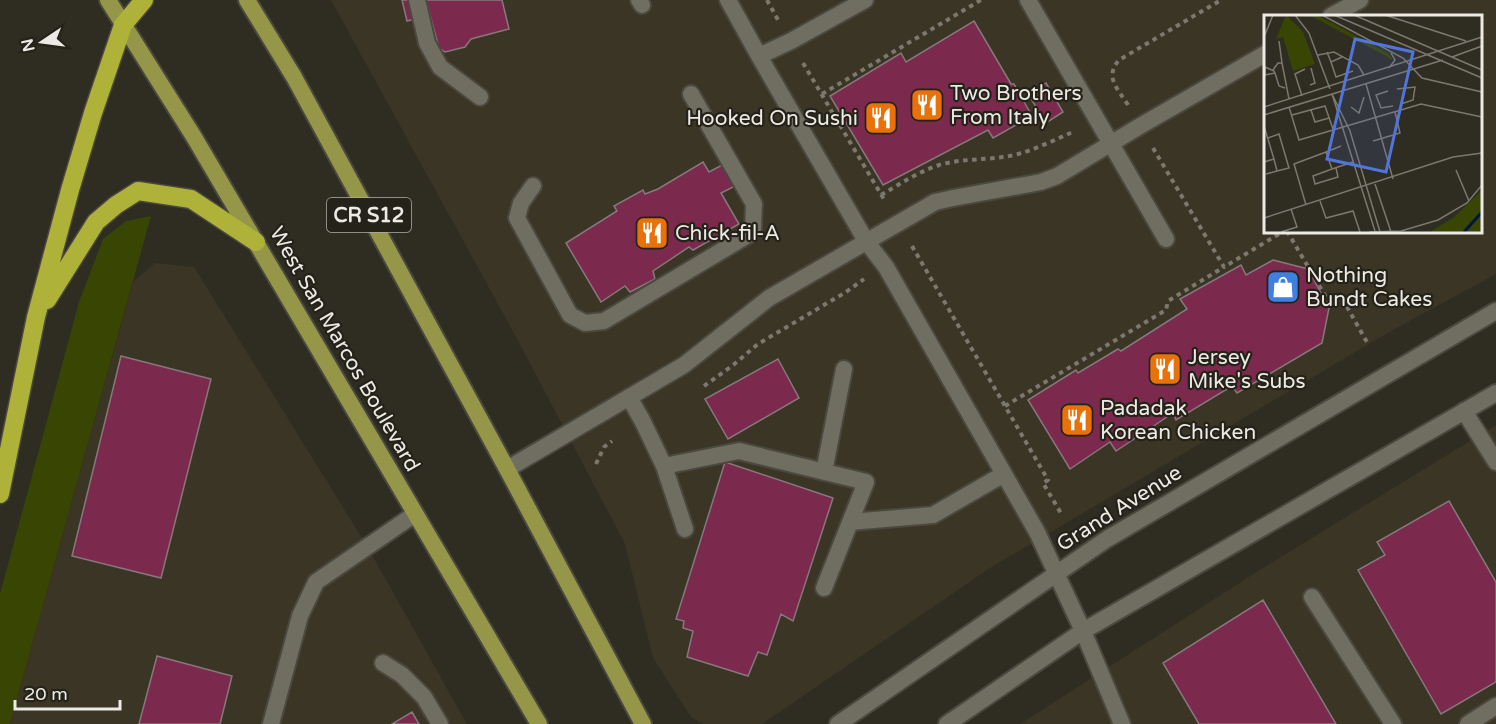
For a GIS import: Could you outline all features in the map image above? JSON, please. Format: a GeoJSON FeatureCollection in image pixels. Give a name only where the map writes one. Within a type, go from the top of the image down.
{"type":"FeatureCollection","features":[{"type":"Feature","properties":{"kind":"highway"},"geometry":{"type":"LineString","coordinates":[[0,494],[36,317],[70,190],[93,112],[123,25],[144,0]]}},
{"type":"Feature","properties":{"kind":"highway"},"geometry":{"type":"LineString","coordinates":[[36,317],[96,222],[116,205],[138,191],[191,200],[256,242]]}},
{"type":"Feature","properties":{"kind":"main road","name":"West San Marcos Boulevard"},"geometry":{"type":"LineString","coordinates":[[108,0],[194,137],[539,724]]}},
{"type":"Feature","properties":{"kind":"main road","name":"CR S12"},"geometry":{"type":"LineString","coordinates":[[248,0],[294,77],[643,724]]}},
{"type":"Feature","properties":{"kind":"street"},"geometry":{"type":"LineString","coordinates":[[417,0],[427,43],[440,67],[480,97]]}},
{"type":"Feature","properties":{"kind":"street"},"geometry":{"type":"LineString","coordinates":[[728,0],[867,241],[886,267],[1037,532],[1083,631],[1122,724]]}},
{"type":"Feature","properties":{"kind":"street"},"geometry":{"type":"LineString","coordinates":[[759,56],[865,0]]}},
{"type":"Feature","properties":{"kind":"street"},"geometry":{"type":"LineString","coordinates":[[1028,0],[1166,238]]}},
{"type":"Feature","properties":{"kind":"street"},"geometry":{"type":"LineString","coordinates":[[1333,15],[1360,0]]}},
{"type":"Feature","properties":{"kind":"street"},"geometry":{"type":"LineString","coordinates":[[507,469],[684,365],[769,298],[934,202],[1041,182],[1057,176],[1264,55]]}},
{"type":"Feature","properties":{"kind":"street"},"geometry":{"type":"LineString","coordinates":[[533,186],[521,203],[518,218],[523,228],[570,315],[585,323],[604,321],[748,235],[753,229],[754,204],[691,94]]}},
{"type":"Feature","properties":{"kind":"street","name":"Grand Avenue"},"geometry":{"type":"LineString","coordinates":[[838,724],[1107,539],[1496,311]]}},
{"type":"Feature","properties":{"kind":"street"},"geometry":{"type":"LineString","coordinates":[[824,472],[844,369]]}},
{"type":"Feature","properties":{"kind":"street"},"geometry":{"type":"LineString","coordinates":[[947,724],[1083,631],[1496,393]]}},
{"type":"Feature","properties":{"kind":"street"},"geometry":{"type":"LineString","coordinates":[[629,397],[664,466],[685,529]]}},
{"type":"Feature","properties":{"kind":"street"},"geometry":{"type":"LineString","coordinates":[[1464,411],[1496,462]]}},
{"type":"Feature","properties":{"kind":"street"},"geometry":{"type":"LineString","coordinates":[[664,466],[739,451],[866,482],[824,588]]}},
{"type":"Feature","properties":{"kind":"street"},"geometry":{"type":"LineString","coordinates":[[850,522],[933,515],[1004,474]]}},
{"type":"Feature","properties":{"kind":"street"},"geometry":{"type":"LineString","coordinates":[[271,724],[300,616],[316,582],[415,514]]}},
{"type":"Feature","properties":{"kind":"street"},"geometry":{"type":"LineString","coordinates":[[1312,597],[1393,724]]}},
{"type":"Feature","properties":{"kind":"street"},"geometry":{"type":"LineString","coordinates":[[383,663],[402,675],[424,697],[440,724]]}},
{"type":"Feature","properties":{"kind":"street"},"geometry":{"type":"LineString","coordinates":[[1468,724],[1496,706]]}},
{"type":"Feature","properties":{"kind":"path"},"geometry":{"type":"LineString","coordinates":[[767,0],[1048,480],[1043,483],[1062,515]]}},
{"type":"Feature","properties":{"kind":"path"},"geometry":{"type":"LineString","coordinates":[[822,94],[981,0]]}},
{"type":"Feature","properties":{"kind":"path"},"geometry":{"type":"LineString","coordinates":[[1221,0],[1119,60],[1111,72],[1113,82],[1224,267]]}},
{"type":"Feature","properties":{"kind":"path"},"geometry":{"type":"LineString","coordinates":[[881,195],[916,174],[940,165],[1006,157],[1032,150],[1098,120]]}},
{"type":"Feature","properties":{"kind":"path"},"geometry":{"type":"LineString","coordinates":[[1005,406],[1166,310],[1168,301],[1284,232]]}},
{"type":"Feature","properties":{"kind":"path"},"geometry":{"type":"LineString","coordinates":[[1287,232],[1330,304],[1342,297],[1368,344]]}},
{"type":"Feature","properties":{"kind":"path"},"geometry":{"type":"LineString","coordinates":[[700,388],[732,366],[758,344],[886,267]]}},
{"type":"Feature","properties":{"kind":"path"},"geometry":{"type":"LineString","coordinates":[[596,464],[604,447],[642,422]]}},
{"type":"Feature","properties":{"kind":"shaded area"},"geometry":{"type":"Polygon","coordinates":[[[331,0],[1496,0],[1496,274],[1391,331],[990,568],[762,724],[703,724],[691,717],[653,658],[625,544],[516,337],[331,0]]]}},
{"type":"Feature","properties":{"kind":"shaded area"},"geometry":{"type":"Polygon","coordinates":[[[155,263],[194,267],[367,546],[467,724],[10,724],[133,282],[155,263]]]}},
{"type":"Feature","properties":{"kind":"shaded area"},"geometry":{"type":"Polygon","coordinates":[[[1496,425],[1496,724],[1020,724],[1258,571],[1496,425]]]}},
{"type":"Feature","properties":{"kind":"green space"},"geometry":{"type":"Polygon","coordinates":[[[151,216],[10,724],[0,724],[0,594],[79,302],[103,239],[126,221],[151,216]]]}},
{"type":"Feature","properties":{"kind":"building"},"geometry":{"type":"Polygon","coordinates":[[[402,0],[426,0],[430,15],[407,21],[402,0]]]}},
{"type":"Feature","properties":{"kind":"building"},"geometry":{"type":"Polygon","coordinates":[[[426,0],[502,0],[509,29],[471,39],[465,47],[445,52],[439,48],[426,0]]]}},
{"type":"Feature","properties":{"kind":"building"},"geometry":{"type":"Polygon","coordinates":[[[974,21],[1032,116],[993,138],[988,130],[883,185],[830,96],[901,53],[906,62],[974,21]]]}},
{"type":"Feature","properties":{"kind":"building"},"geometry":{"type":"Polygon","coordinates":[[[1046,83],[1063,112],[1046,123],[1028,94],[1046,83]]]}},
{"type":"Feature","properties":{"kind":"building","name":"Chick-fil-A"},"geometry":{"type":"Polygon","coordinates":[[[703,162],[709,172],[724,164],[737,185],[721,193],[739,224],[693,250],[689,247],[653,271],[655,279],[630,292],[625,286],[601,302],[566,243],[617,211],[614,206],[643,190],[645,194],[658,189],[703,162]]]}},
{"type":"Feature","properties":{"kind":"building"},"geometry":{"type":"Polygon","coordinates":[[[1273,260],[1308,269],[1329,308],[1322,343],[1237,393],[1232,386],[1176,420],[1173,413],[1116,451],[1110,442],[1070,469],[1028,400],[1076,370],[1078,373],[1118,349],[1121,351],[1187,309],[1180,299],[1241,265],[1246,275],[1273,260]]]}},
{"type":"Feature","properties":{"kind":"building"},"geometry":{"type":"Polygon","coordinates":[[[121,356],[211,379],[161,578],[72,556],[121,356]]]}},
{"type":"Feature","properties":{"kind":"building"},"geometry":{"type":"Polygon","coordinates":[[[778,359],[799,398],[728,439],[705,399],[778,359]]]}},
{"type":"Feature","properties":{"kind":"building"},"geometry":{"type":"Polygon","coordinates":[[[725,462],[833,498],[793,621],[781,614],[767,655],[758,652],[748,676],[687,657],[693,631],[683,628],[684,621],[676,619],[725,462]]]}},
{"type":"Feature","properties":{"kind":"building"},"geometry":{"type":"Polygon","coordinates":[[[1449,501],[1496,582],[1496,682],[1441,714],[1358,570],[1385,555],[1377,542],[1449,501]]]}},
{"type":"Feature","properties":{"kind":"building"},"geometry":{"type":"Polygon","coordinates":[[[1263,600],[1336,724],[1199,724],[1163,663],[1263,600]]]}},
{"type":"Feature","properties":{"kind":"building"},"geometry":{"type":"Polygon","coordinates":[[[157,656],[232,676],[220,724],[139,724],[157,656]]]}},
{"type":"Feature","properties":{"kind":"building"},"geometry":{"type":"Polygon","coordinates":[[[412,712],[419,724],[392,724],[412,712]]]}},
{"type":"Feature","properties":{"kind":"place","name":"Two Brothers From Italy"},"geometry":{"type":"Point","coordinates":[927,105]}},
{"type":"Feature","properties":{"kind":"place","name":"Hooked On Sushi"},"geometry":{"type":"Point","coordinates":[881,118]}},
{"type":"Feature","properties":{"kind":"place","name":"Chick-fil-A"},"geometry":{"type":"Point","coordinates":[652,233]}},
{"type":"Feature","properties":{"kind":"place","name":"Nothing Bundt Cakes"},"geometry":{"type":"Point","coordinates":[1283,287]}},
{"type":"Feature","properties":{"kind":"place","name":"Jersey Mike's Subs"},"geometry":{"type":"Point","coordinates":[1165,369]}},
{"type":"Feature","properties":{"kind":"place","name":"Padadak Korean Chicken"},"geometry":{"type":"Point","coordinates":[1077,420]}}]}
